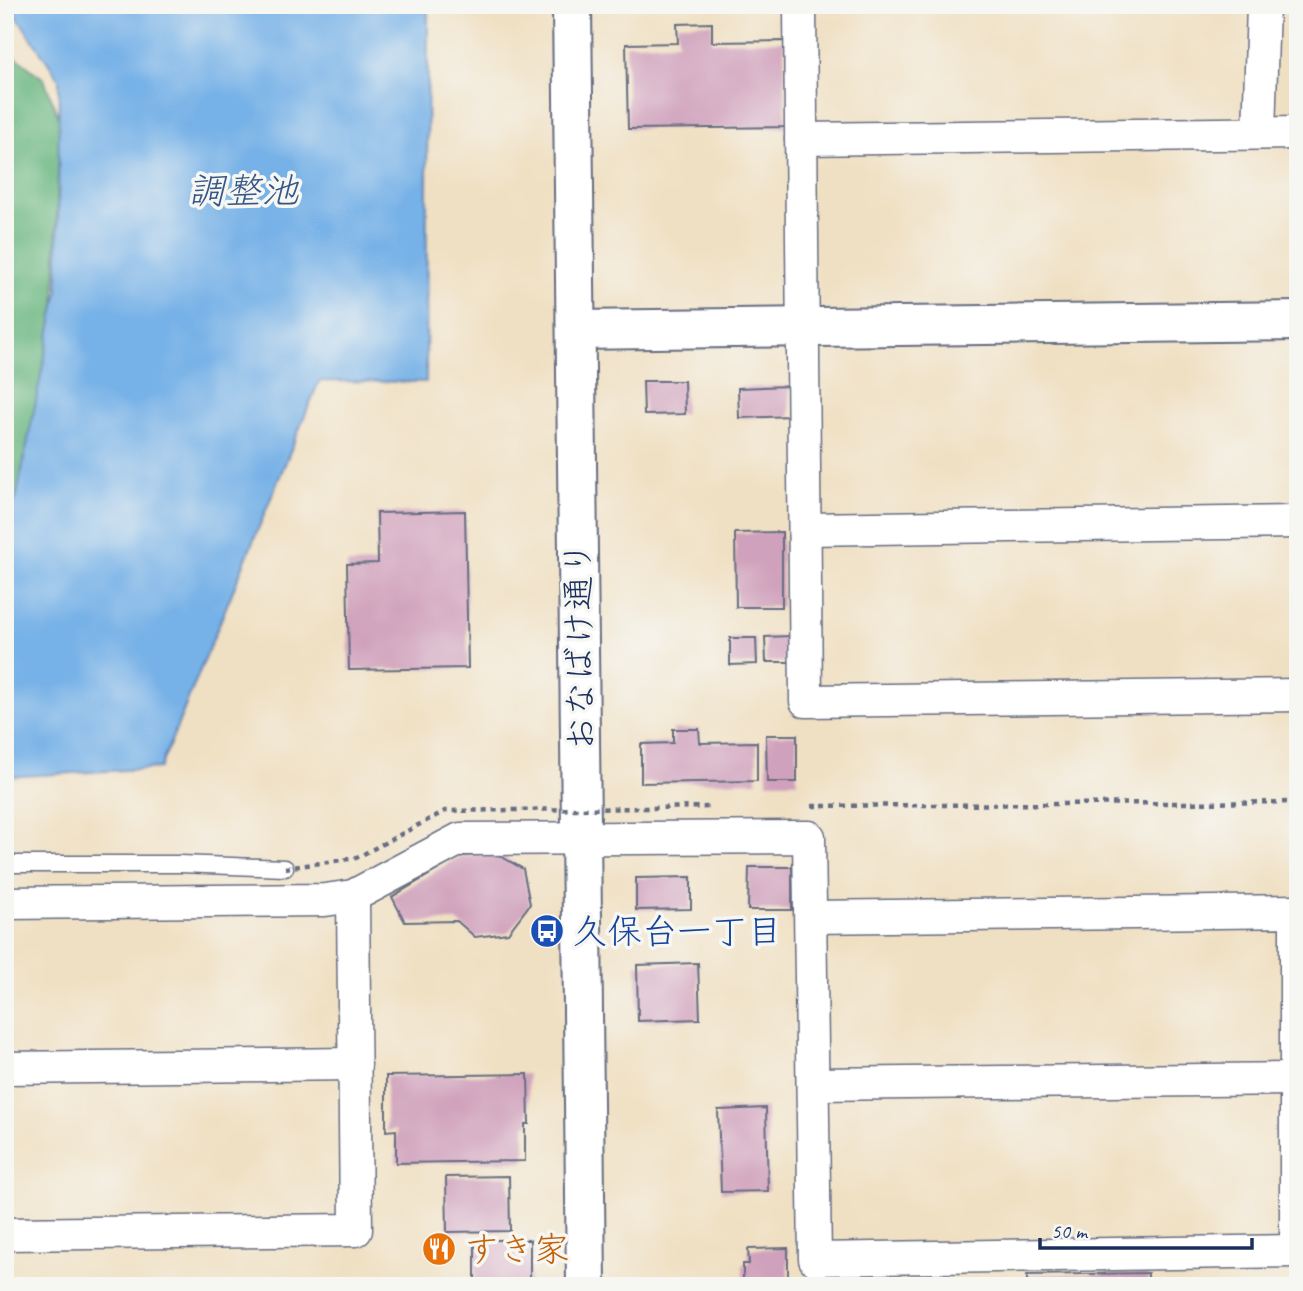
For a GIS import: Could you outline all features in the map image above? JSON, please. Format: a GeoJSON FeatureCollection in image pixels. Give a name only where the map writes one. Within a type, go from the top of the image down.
{"type":"FeatureCollection","features":[{"type":"Feature","properties":{"kind":"main road","name":"おなばけ通り"},"geometry":{"type":"LineString","coordinates":[[572,5],[586,1286]]}},
{"type":"Feature","properties":{"kind":"main road"},"geometry":{"type":"LineString","coordinates":[[576,330],[1298,321]]}},
{"type":"Feature","properties":{"kind":"street"},"geometry":{"type":"LineString","coordinates":[[800,5],[806,701],[1298,695]]}},
{"type":"Feature","properties":{"kind":"street"},"geometry":{"type":"LineString","coordinates":[[1259,133],[1263,5]]}},
{"type":"Feature","properties":{"kind":"street"},"geometry":{"type":"LineString","coordinates":[[801,139],[1298,133]]}},
{"type":"Feature","properties":{"kind":"street"},"geometry":{"type":"LineString","coordinates":[[805,529],[1298,522]]}},
{"type":"Feature","properties":{"kind":"street"},"geometry":{"type":"LineString","coordinates":[[5,903],[325,900],[353,896],[460,839],[810,837],[815,1259],[1297,1251],[1296,911],[811,917]]}},
{"type":"Feature","properties":{"kind":"street"},"geometry":{"type":"LineString","coordinates":[[5,1234],[356,1230],[353,896]]}},
{"type":"Feature","properties":{"kind":"street"},"geometry":{"type":"LineString","coordinates":[[5,1068],[355,1065]]}},
{"type":"Feature","properties":{"kind":"street"},"geometry":{"type":"LineString","coordinates":[[813,1084],[1296,1079]]}},
{"type":"Feature","properties":{"kind":"lane"},"geometry":{"type":"LineString","coordinates":[[5,864],[180,864],[285,868]]}},
{"type":"Feature","properties":{"kind":"path"},"geometry":{"type":"LineString","coordinates":[[810,806],[1298,802]]}},
{"type":"Feature","properties":{"kind":"path"},"geometry":{"type":"LineString","coordinates":[[285,868],[356,858],[445,811],[712,807]]}},
{"type":"Feature","properties":{"kind":"green space"},"geometry":{"type":"Polygon","coordinates":[[[5,49],[44,79],[59,118],[55,305],[16,500],[5,514],[5,49]]]}},
{"type":"Feature","properties":{"kind":"water","name":"調整池"},"geometry":{"type":"Polygon","coordinates":[[[9,5],[428,5],[426,382],[319,381],[160,768],[5,777],[5,514],[16,500],[58,292],[59,79],[9,5]]]}},
{"type":"Feature","properties":{"kind":"building"},"geometry":{"type":"Polygon","coordinates":[[[712,23],[712,42],[784,41],[786,127],[628,129],[626,44],[678,43],[677,24],[712,23]]]}},
{"type":"Feature","properties":{"kind":"building"},"geometry":{"type":"Polygon","coordinates":[[[643,381],[684,381],[685,414],[644,415],[643,381]]]}},
{"type":"Feature","properties":{"kind":"building"},"geometry":{"type":"Polygon","coordinates":[[[789,386],[790,416],[739,418],[738,388],[789,386]]]}},
{"type":"Feature","properties":{"kind":"building"},"geometry":{"type":"Polygon","coordinates":[[[465,511],[468,668],[349,670],[347,564],[378,563],[377,513],[465,511]]]}},
{"type":"Feature","properties":{"kind":"building"},"geometry":{"type":"Polygon","coordinates":[[[782,532],[782,607],[736,607],[735,533],[782,532]]]}},
{"type":"Feature","properties":{"kind":"building"},"geometry":{"type":"Polygon","coordinates":[[[791,636],[792,662],[766,662],[765,637],[791,636]]]}},
{"type":"Feature","properties":{"kind":"building"},"geometry":{"type":"Polygon","coordinates":[[[730,638],[756,638],[757,664],[730,665],[730,638]]]}},
{"type":"Feature","properties":{"kind":"building"},"geometry":{"type":"Polygon","coordinates":[[[673,729],[699,729],[700,743],[757,742],[757,781],[641,783],[641,744],[673,743],[673,729]]]}},
{"type":"Feature","properties":{"kind":"building"},"geometry":{"type":"Polygon","coordinates":[[[766,735],[797,735],[797,782],[767,782],[766,735]]]}},
{"type":"Feature","properties":{"kind":"building"},"geometry":{"type":"Polygon","coordinates":[[[497,854],[523,869],[530,904],[508,933],[475,937],[457,921],[405,922],[392,897],[461,856],[497,854]]]}},
{"type":"Feature","properties":{"kind":"building"},"geometry":{"type":"Polygon","coordinates":[[[749,867],[792,867],[792,910],[748,910],[749,867]]]}},
{"type":"Feature","properties":{"kind":"building"},"geometry":{"type":"Polygon","coordinates":[[[691,877],[691,909],[636,910],[636,878],[691,877]]]}},
{"type":"Feature","properties":{"kind":"building"},"geometry":{"type":"Polygon","coordinates":[[[698,963],[700,1019],[638,1021],[637,965],[698,963]]]}},
{"type":"Feature","properties":{"kind":"building"},"geometry":{"type":"Polygon","coordinates":[[[528,1074],[529,1124],[525,1124],[525,1161],[396,1163],[396,1130],[386,1131],[386,1076],[528,1074]]]}},
{"type":"Feature","properties":{"kind":"building"},"geometry":{"type":"Polygon","coordinates":[[[766,1108],[768,1191],[721,1192],[718,1110],[766,1108]]]}},
{"type":"Feature","properties":{"kind":"building"},"geometry":{"type":"Polygon","coordinates":[[[509,1176],[510,1231],[447,1232],[446,1177],[509,1176]]]}},
{"type":"Feature","properties":{"kind":"building"},"geometry":{"type":"Polygon","coordinates":[[[475,1240],[530,1240],[530,1283],[503,1286],[503,1283],[475,1283],[475,1240]]]}},
{"type":"Feature","properties":{"kind":"building"},"geometry":{"type":"Polygon","coordinates":[[[788,1248],[788,1286],[743,1286],[743,1264],[749,1264],[748,1249],[788,1248]]]}},
{"type":"Feature","properties":{"kind":"building"},"geometry":{"type":"Polygon","coordinates":[[[1148,1273],[1148,1286],[1027,1286],[1027,1275],[1148,1273]]]}},
{"type":"Feature","properties":{"kind":"place","name":"久保台一丁目"},"geometry":{"type":"Point","coordinates":[547,931]}},
{"type":"Feature","properties":{"kind":"place","name":"すき家"},"geometry":{"type":"Point","coordinates":[439,1249]}}]}
